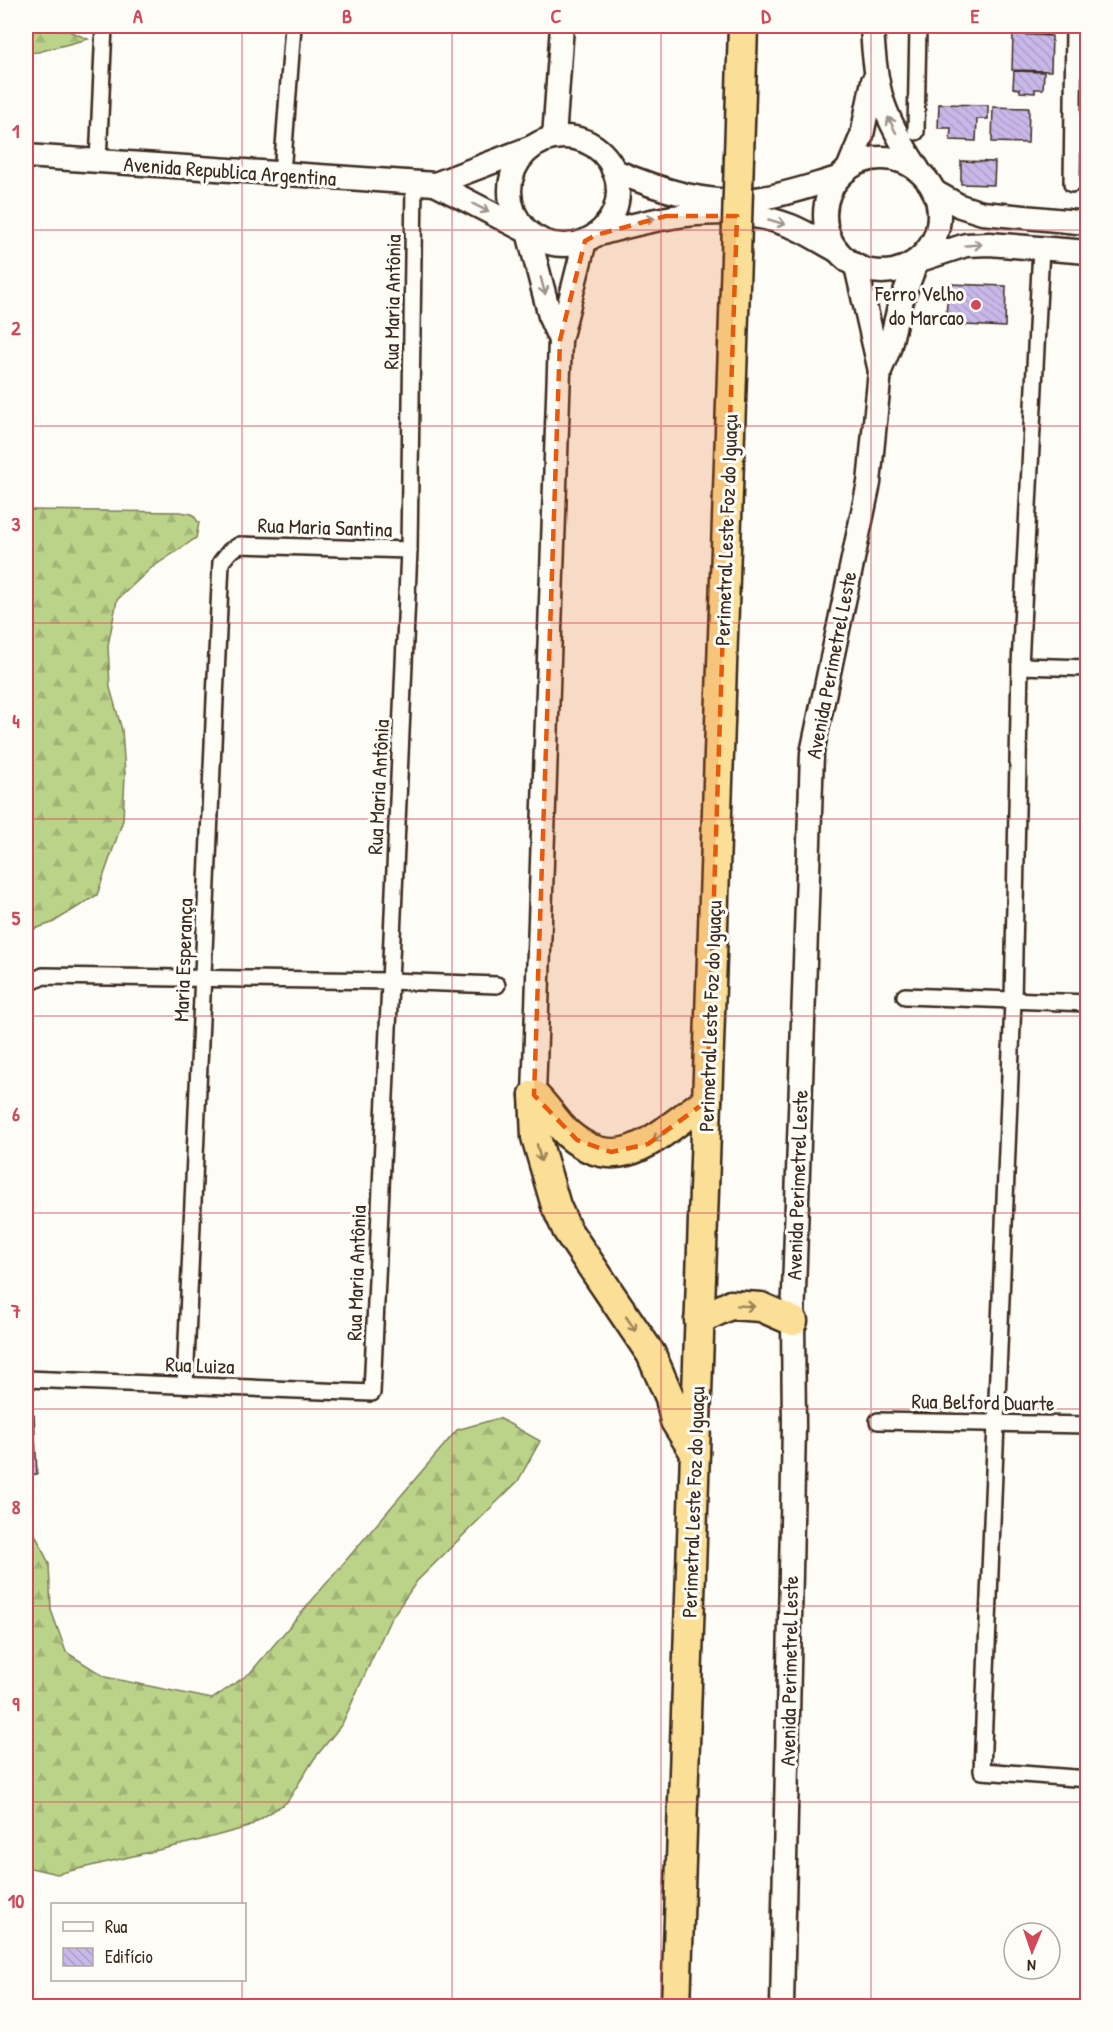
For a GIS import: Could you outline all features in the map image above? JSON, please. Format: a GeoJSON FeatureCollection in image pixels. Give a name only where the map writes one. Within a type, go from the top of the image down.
{"type":"FeatureCollection","features":[{"type":"Feature","properties":{"kind":"highway","name":"Perimetral Leste Foz do Iguaçu"},"geometry":{"type":"LineString","coordinates":[[676,2007],[743,26]]}},
{"type":"Feature","properties":{"kind":"highway"},"geometry":{"type":"LineString","coordinates":[[534,1095],[577,1140],[611,1152],[624,1152],[648,1144],[707,1101]]}},
{"type":"Feature","properties":{"kind":"highway"},"geometry":{"type":"LineString","coordinates":[[534,1095],[536,1137],[556,1206],[567,1230],[651,1354],[670,1398],[675,1421],[695,1453]]}},
{"type":"Feature","properties":{"kind":"highway"},"geometry":{"type":"LineString","coordinates":[[699,1320],[730,1305],[761,1307],[793,1321]]}},
{"type":"Feature","properties":{"kind":"street"},"geometry":{"type":"LineString","coordinates":[[98,163],[104,26]]}},
{"type":"Feature","properties":{"kind":"street"},"geometry":{"type":"LineString","coordinates":[[282,174],[293,26]]}},
{"type":"Feature","properties":{"kind":"street"},"geometry":{"type":"LineString","coordinates":[[554,138],[562,26]]}},
{"type":"Feature","properties":{"kind":"street"},"geometry":{"type":"LineString","coordinates":[[836,250],[827,232],[824,213],[831,189],[843,174],[862,135],[874,74],[872,26]]}},
{"type":"Feature","properties":{"kind":"street"},"geometry":{"type":"LineString","coordinates":[[916,132],[918,26]]}},
{"type":"Feature","properties":{"kind":"street"},"geometry":{"type":"LineString","coordinates":[[1072,184],[1074,26]]}},
{"type":"Feature","properties":{"kind":"street"},"geometry":{"type":"LineString","coordinates":[[874,74],[884,109],[935,192],[940,217],[938,230],[930,247],[917,261]]}},
{"type":"Feature","properties":{"kind":"street"},"geometry":{"type":"LineString","coordinates":[[534,1095],[560,340],[590,238],[608,222],[616,206],[617,182],[608,159],[589,143],[572,138],[554,138],[532,147],[516,165],[509,189],[514,212],[528,232],[538,239],[561,245],[590,238],[666,216],[698,213],[753,216],[793,226],[836,250],[856,266],[868,271],[887,272],[966,245],[989,244],[1088,252]]}},
{"type":"Feature","properties":{"kind":"street","name":"Avenida Republica Argentina"},"geometry":{"type":"LineString","coordinates":[[425,183],[532,147]]}},
{"type":"Feature","properties":{"kind":"street","name":"Avenida Republica Argentina"},"geometry":{"type":"LineString","coordinates":[[26,156],[98,163],[425,183],[528,232]]}},
{"type":"Feature","properties":{"kind":"street"},"geometry":{"type":"LineString","coordinates":[[614,170],[651,187],[701,198],[731,199],[761,198],[843,174],[871,159],[897,160],[920,171]]}},
{"type":"Feature","properties":{"kind":"street","name":"Rua Maria Antônia"},"geometry":{"type":"LineString","coordinates":[[372,1393],[425,183]]}},
{"type":"Feature","properties":{"kind":"street"},"geometry":{"type":"LineString","coordinates":[[935,192],[960,206],[982,213],[1088,223]]}},
{"type":"Feature","properties":{"kind":"street"},"geometry":{"type":"LineString","coordinates":[[528,232],[551,320],[560,340]]}},
{"type":"Feature","properties":{"kind":"street"},"geometry":{"type":"LineString","coordinates":[[1041,248],[1020,666],[1013,1001],[982,1771],[1088,1779]]}},
{"type":"Feature","properties":{"kind":"street","name":"Avenida Perimetrel Leste"},"geometry":{"type":"LineString","coordinates":[[880,370],[890,349],[899,306],[917,261]]}},
{"type":"Feature","properties":{"kind":"street","name":"Avenida Perimetrel Leste"},"geometry":{"type":"LineString","coordinates":[[782,2007],[794,1438],[793,1321],[812,753],[869,483],[880,370],[856,266]]}},
{"type":"Feature","properties":{"kind":"street","name":"Rua Maria Santina"},"geometry":{"type":"LineString","coordinates":[[240,545],[409,550]]}},
{"type":"Feature","properties":{"kind":"street","name":"Maria Esperança"},"geometry":{"type":"LineString","coordinates":[[185,1385],[218,582],[220,562],[230,551],[240,545]]}},
{"type":"Feature","properties":{"kind":"street"},"geometry":{"type":"LineString","coordinates":[[1020,666],[1088,668]]}},
{"type":"Feature","properties":{"kind":"street"},"geometry":{"type":"LineString","coordinates":[[26,985],[43,976],[390,981],[497,985]]}},
{"type":"Feature","properties":{"kind":"street"},"geometry":{"type":"LineString","coordinates":[[905,996],[1088,1003]]}},
{"type":"Feature","properties":{"kind":"street","name":"Rua Luiza"},"geometry":{"type":"LineString","coordinates":[[26,1379],[372,1393]]}},
{"type":"Feature","properties":{"kind":"street","name":"Rua Belford Duarte"},"geometry":{"type":"LineString","coordinates":[[878,1421],[1088,1425]]}},
{"type":"Feature","properties":{"kind":"highlighted area"},"geometry":{"type":"Polygon","coordinates":[[[666,216],[737,216],[707,1101],[648,1144],[611,1152],[577,1140],[534,1095],[560,340],[585,241],[596,235],[666,216]]]}},
{"type":"Feature","properties":{"kind":"green space"},"geometry":{"type":"Polygon","coordinates":[[[26,26],[69,31],[88,39],[26,53],[26,26]]]}},
{"type":"Feature","properties":{"kind":"green space"},"geometry":{"type":"Polygon","coordinates":[[[26,510],[180,512],[192,514],[199,523],[196,538],[150,569],[117,600],[108,645],[110,688],[122,730],[125,774],[123,820],[97,895],[52,923],[26,932],[26,510]]]}},
{"type":"Feature","properties":{"kind":"green space"},"geometry":{"type":"Polygon","coordinates":[[[499,1418],[540,1441],[518,1481],[417,1581],[390,1620],[342,1724],[314,1759],[287,1802],[248,1827],[201,1840],[57,1874],[26,1867],[26,1523],[30,1523],[49,1564],[51,1610],[66,1652],[105,1677],[212,1699],[250,1673],[457,1430],[499,1418]]]}},
{"type":"Feature","properties":{"kind":"building"},"geometry":{"type":"Polygon","coordinates":[[[961,26],[983,26],[983,30],[960,29],[961,26]]]}},
{"type":"Feature","properties":{"kind":"building"},"geometry":{"type":"Polygon","coordinates":[[[986,26],[997,26],[997,33],[986,33],[986,26]]]}},
{"type":"Feature","properties":{"kind":"building"},"geometry":{"type":"Polygon","coordinates":[[[1015,26],[1050,26],[1049,35],[1015,30],[1015,26]]]}},
{"type":"Feature","properties":{"kind":"building"},"geometry":{"type":"Polygon","coordinates":[[[1013,34],[1052,36],[1051,71],[1012,70],[1013,34]]]}},
{"type":"Feature","properties":{"kind":"building"},"geometry":{"type":"Polygon","coordinates":[[[1014,71],[1044,72],[1043,89],[1035,89],[1035,93],[1020,92],[1020,89],[1013,88],[1014,71]]]}},
{"type":"Feature","properties":{"kind":"building"},"geometry":{"type":"Polygon","coordinates":[[[939,104],[988,105],[988,119],[977,119],[976,141],[950,140],[951,128],[938,128],[939,104]]]}},
{"type":"Feature","properties":{"kind":"building"},"geometry":{"type":"Polygon","coordinates":[[[993,107],[1029,108],[1028,143],[992,142],[993,107]]]}},
{"type":"Feature","properties":{"kind":"building"},"geometry":{"type":"Polygon","coordinates":[[[961,161],[995,162],[994,185],[961,184],[961,161]]]}},
{"type":"Feature","properties":{"kind":"building","name":"Ferro Velho do Marcao"},"geometry":{"type":"Polygon","coordinates":[[[949,284],[1006,286],[1005,327],[945,324],[949,284]]]}},
{"type":"Feature","properties":{"kind":"building"},"geometry":{"type":"Polygon","coordinates":[[[26,1415],[34,1415],[37,1474],[26,1475],[26,1415]]]}},
{"type":"Feature","properties":{"kind":"place","name":"Ferro Velho do Marcao"},"geometry":{"type":"Point","coordinates":[976,305]}}]}
